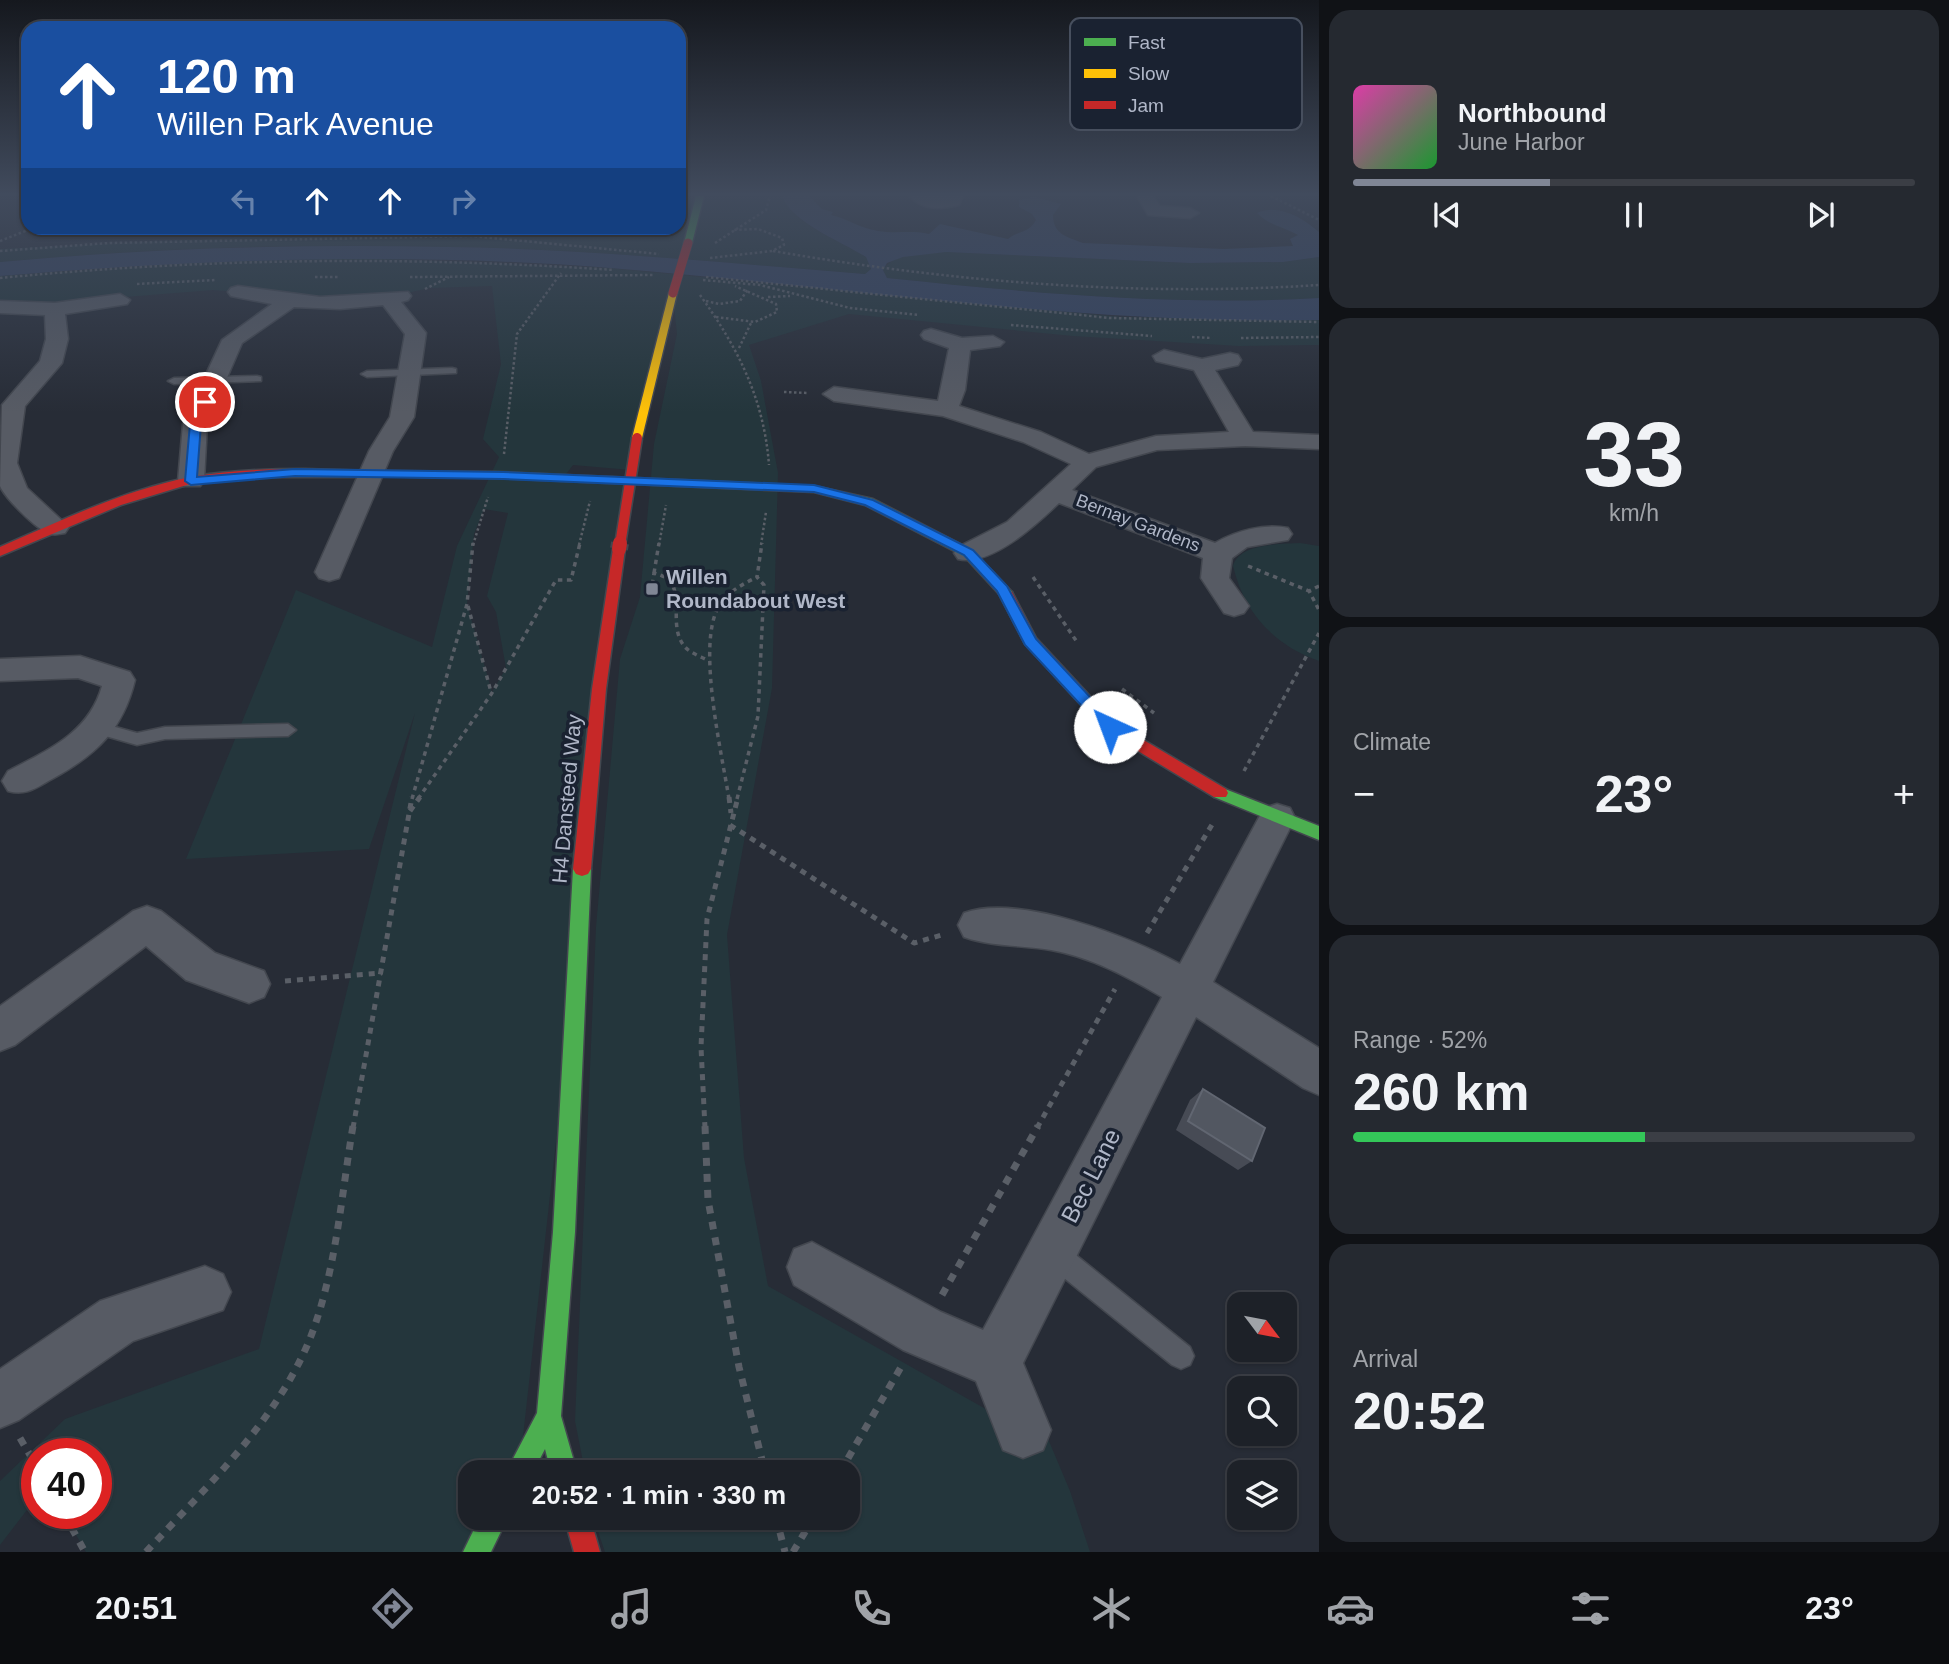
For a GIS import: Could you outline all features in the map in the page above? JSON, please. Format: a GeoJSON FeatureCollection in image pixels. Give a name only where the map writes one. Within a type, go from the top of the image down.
{"type":"FeatureCollection","features":[{"type":"Feature","properties":{"kind":"street","name":"H4 Dansteed Way"},"geometry":{"type":"LineString","coordinates":[[561,1460],[549,1416],[564,1232],[578,910],[599,689],[637,438],[680,268]]}},
{"type":"Feature","properties":{"kind":"street"},"geometry":{"type":"LineString","coordinates":[[238,292],[288,302],[360,303],[395,298],[416,333],[402,417],[372,474],[330,572]]}},
{"type":"Feature","properties":{"kind":"street"},"geometry":{"type":"LineString","coordinates":[[0,307],[55,309],[120,300]]}},
{"type":"Feature","properties":{"kind":"street"},"geometry":{"type":"LineString","coordinates":[[191,481],[195,424],[233,340],[288,302]]}},
{"type":"Feature","properties":{"kind":"street"},"geometry":{"type":"LineString","coordinates":[[55,309],[54,331],[57,339],[51,363],[7,405],[2,463],[15,491],[55,527]]}},
{"type":"Feature","properties":{"kind":"street"},"geometry":{"type":"LineString","coordinates":[[931,335],[960,345],[993,342]]}},
{"type":"Feature","properties":{"kind":"street"},"geometry":{"type":"LineString","coordinates":[[946,409],[954,390],[960,345]]}},
{"type":"Feature","properties":{"kind":"street"},"geometry":{"type":"LineString","coordinates":[[1164,356],[1202,366],[1230,360]]}},
{"type":"Feature","properties":{"kind":"street"},"geometry":{"type":"LineString","coordinates":[[1202,366],[1245,439]]}},
{"type":"Feature","properties":{"kind":"street","name":"Bernay Gardens"},"geometry":{"type":"LineString","coordinates":[[834,394],[946,409],[1032,438],[1087,462]]}},
{"type":"Feature","properties":{"kind":"street","name":"Bernay Gardens"},"geometry":{"type":"LineString","coordinates":[[968,553],[1017,528],[1087,462],[1156,443],[1245,439],[1319,442]]}},
{"type":"Feature","properties":{"kind":"street"},"geometry":{"type":"LineString","coordinates":[[0,552],[120,500],[191,481],[295,473],[499,476],[814,489],[869,502],[968,553],[1003,589],[1030,641],[1110,727],[1228,798],[1319,833]]}},
{"type":"Feature","properties":{"kind":"street","name":"Bernay Gardens"},"geometry":{"type":"LineString","coordinates":[[1057,493],[1218,554]]}},
{"type":"Feature","properties":{"kind":"street"},"geometry":{"type":"LineString","coordinates":[[1234,606],[1215,578],[1218,554],[1239,540],[1278,534]]}},
{"type":"Feature","properties":{"kind":"street"},"geometry":{"type":"LineString","coordinates":[[0,670],[80,667],[118,680],[116,701],[102,729],[83,744],[20,781]]}},
{"type":"Feature","properties":{"kind":"street","name":"Bec Lane"},"geometry":{"type":"LineString","coordinates":[[995,1362],[1277,818]]}},
{"type":"Feature","properties":{"kind":"street"},"geometry":{"type":"LineString","coordinates":[[0,1031],[147,923],[201,967],[249,984]]}},
{"type":"Feature","properties":{"kind":"street"},"geometry":{"type":"LineString","coordinates":[[978,925],[1064,935],[1131,960],[1187,990],[1319,1073]]}},
{"type":"Feature","properties":{"kind":"street"},"geometry":{"type":"LineString","coordinates":[[812,1267],[922,1331],[995,1362],[1023,1430]]}},
{"type":"Feature","properties":{"kind":"street"},"geometry":{"type":"LineString","coordinates":[[0,1401],[119,1321],[205,1292]]}},
{"type":"Feature","properties":{"kind":"street","name":"H4 Dansteed Way"},"geometry":{"type":"LineString","coordinates":[[525,1460],[549,1416]]}},
{"type":"Feature","properties":{"kind":"street"},"geometry":{"type":"LineString","coordinates":[[476,1552],[488,1530]]}},
{"type":"Feature","properties":{"kind":"street"},"geometry":{"type":"LineString","coordinates":[[581,1530],[587,1552]]}},
{"type":"Feature","properties":{"kind":"lane"},"geometry":{"type":"LineString","coordinates":[[367,374],[452,371]]}},
{"type":"Feature","properties":{"kind":"lane"},"geometry":{"type":"LineString","coordinates":[[174,381],[257,379]]}},
{"type":"Feature","properties":{"kind":"lane"},"geometry":{"type":"LineString","coordinates":[[102,729],[136,739],[165,733],[288,730]]}},
{"type":"Feature","properties":{"kind":"lane"},"geometry":{"type":"LineString","coordinates":[[1052,1252],[1181,1356]]}},
{"type":"Feature","properties":{"kind":"path"},"geometry":{"type":"LineString","coordinates":[[883,268],[1002,282],[1162,291],[1224,291],[1319,285]]}},
{"type":"Feature","properties":{"kind":"path"},"geometry":{"type":"LineString","coordinates":[[146,1552],[232,1458],[281,1393],[305,1349],[326,1285],[382,973],[407,815],[467,604],[474,534],[499,476],[517,334],[561,273]]}},
{"type":"Feature","properties":{"kind":"path"},"geometry":{"type":"LineString","coordinates":[[395,298],[430,288],[453,275]]}},
{"type":"Feature","properties":{"kind":"path"},"geometry":{"type":"LineString","coordinates":[[715,317],[751,323],[771,317],[777,312],[776,303],[748,289],[723,282]]}},
{"type":"Feature","properties":{"kind":"path"},"geometry":{"type":"LineString","coordinates":[[705,300],[731,304],[740,301],[748,289]]}},
{"type":"Feature","properties":{"kind":"path"},"geometry":{"type":"LineString","coordinates":[[698,292],[738,348],[761,405],[769,445],[769,486],[757,577],[764,585],[758,716],[708,919],[701,1047],[708,1200],[738,1367],[762,1460]]}},
{"type":"Feature","properties":{"kind":"path"},"geometry":{"type":"LineString","coordinates":[[766,298],[795,296]]}},
{"type":"Feature","properties":{"kind":"path"},"geometry":{"type":"LineString","coordinates":[[738,348],[751,323]]}},
{"type":"Feature","properties":{"kind":"path"},"geometry":{"type":"LineString","coordinates":[[651,593],[668,496]]}},
{"type":"Feature","properties":{"kind":"path"},"geometry":{"type":"LineString","coordinates":[[407,815],[492,693],[556,580],[571,580],[587,513]]}},
{"type":"Feature","properties":{"kind":"path"},"geometry":{"type":"LineString","coordinates":[[1218,554],[1310,591]]}},
{"type":"Feature","properties":{"kind":"path"},"geometry":{"type":"LineString","coordinates":[[654,573],[667,576],[674,584],[677,628],[685,647],[710,662]]}},
{"type":"Feature","properties":{"kind":"path"},"geometry":{"type":"LineString","coordinates":[[732,817],[710,662],[710,628],[720,602],[738,586],[757,577]]}},
{"type":"Feature","properties":{"kind":"path"},"geometry":{"type":"LineString","coordinates":[[1310,591],[1319,586]]}},
{"type":"Feature","properties":{"kind":"path"},"geometry":{"type":"LineString","coordinates":[[1310,591],[1311,601],[1319,610]]}},
{"type":"Feature","properties":{"kind":"path"},"geometry":{"type":"LineString","coordinates":[[467,604],[492,693]]}},
{"type":"Feature","properties":{"kind":"path"},"geometry":{"type":"LineString","coordinates":[[847,1460],[1131,960],[1245,769],[1319,633]]}},
{"type":"Feature","properties":{"kind":"path"},"geometry":{"type":"LineString","coordinates":[[730,825],[914,943],[978,925]]}},
{"type":"Feature","properties":{"kind":"path"},"geometry":{"type":"LineString","coordinates":[[249,984],[382,973]]}},
{"type":"Feature","properties":{"kind":"path"},"geometry":{"type":"LineString","coordinates":[[72,1529],[85,1552]]}},
{"type":"Feature","properties":{"kind":"path"},"geometry":{"type":"LineString","coordinates":[[779,1530],[785,1552]]}},
{"type":"Feature","properties":{"kind":"path"},"geometry":{"type":"LineString","coordinates":[[793,1552],[806,1530]]}},
{"type":"Feature","properties":{"kind":"shaded area"},"geometry":{"type":"Polygon","coordinates":[[[110,268],[612,268],[1121,317],[1319,320],[1319,345],[1239,346],[1073,336],[849,314],[749,345],[761,381],[778,473],[772,688],[727,935],[744,1158],[768,1286],[1023,1430],[1046,1434],[1070,1491],[1090,1552],[605,1552],[597,1530],[860,1530],[860,1460],[583,1460],[575,1421],[596,927],[620,659],[640,597],[654,444],[677,334],[673,296],[631,470],[573,465],[563,478],[630,482],[520,1460],[458,1460],[458,1530],[473,1530],[476,1552],[86,1552],[73,1529],[112,1529],[112,1438],[45,1438],[65,1419],[259,1349],[415,713],[369,849],[186,859],[296,590],[432,647],[457,546],[499,457],[483,439],[501,364],[492,286],[430,288],[360,303],[213,290],[0,307],[0,276],[110,268]],[[484,509],[474,534],[467,604],[492,692],[506,668],[496,612],[487,596],[508,513],[484,509]]]}},
{"type":"Feature","properties":{"kind":"shaded area"},"geometry":{"type":"Polygon","coordinates":[[[798,268],[871,268],[865,274],[798,268]]]}},
{"type":"Feature","properties":{"kind":"shaded area"},"geometry":{"type":"Polygon","coordinates":[[[1319,268],[1319,298],[1211,300],[1103,297],[887,278],[883,270],[1319,268]]]}},
{"type":"Feature","properties":{"kind":"shaded area"},"geometry":{"type":"Polygon","coordinates":[[[1300,543],[1319,546],[1319,661],[1288,646],[1263,625],[1245,598],[1233,566],[1237,558],[1252,549],[1300,543]]]}},
{"type":"Feature","properties":{"kind":"shaded area"},"geometry":{"type":"Polygon","coordinates":[[[21,1461],[21,1518],[0,1545],[0,1481],[21,1461]]]}},
{"type":"Feature","properties":{"kind":"water"},"geometry":{"type":"Polygon","coordinates":[[[0,268],[100,268],[76,270],[0,276],[0,268]]]}},
{"type":"Feature","properties":{"kind":"water"},"geometry":{"type":"Polygon","coordinates":[[[615,268],[797,268],[865,274],[871,269],[884,268],[887,278],[1103,297],[1211,300],[1319,298],[1319,320],[1141,317],[1053,311],[615,268]]]}},
{"type":"Feature","properties":{"kind":"building"},"geometry":{"type":"Polygon","coordinates":[[[1203,1089],[1265,1128],[1252,1161],[1188,1121],[1203,1089]]]}},
{"type":"Feature","properties":{"kind":"traffic: fast"},"geometry":{"type":"LineString","coordinates":[[372,474],[496,475],[814,489],[869,502],[968,553],[1005,592]]}},
{"type":"Feature","properties":{"kind":"traffic: fast"},"geometry":{"type":"LineString","coordinates":[[1220,793],[1319,833]]}},
{"type":"Feature","properties":{"kind":"traffic: fast"},"geometry":{"type":"LineString","coordinates":[[561,1460],[549,1416],[564,1232],[582,869]]}},
{"type":"Feature","properties":{"kind":"traffic: fast"},"geometry":{"type":"LineString","coordinates":[[525,1460],[549,1416]]}},
{"type":"Feature","properties":{"kind":"traffic: fast"},"geometry":{"type":"LineString","coordinates":[[476,1552],[488,1530]]}},
{"type":"Feature","properties":{"kind":"traffic: slow"},"geometry":{"type":"LineString","coordinates":[[637,438],[673,293]]}},
{"type":"Feature","properties":{"kind":"traffic: jam"},"geometry":{"type":"LineString","coordinates":[[673,293],[680,268]]}},
{"type":"Feature","properties":{"kind":"traffic: jam"},"geometry":{"type":"LineString","coordinates":[[619,549],[637,438]]}},
{"type":"Feature","properties":{"kind":"traffic: jam"},"geometry":{"type":"LineString","coordinates":[[0,552],[117,502],[190,481],[258,473],[372,474]]}},
{"type":"Feature","properties":{"kind":"traffic: jam"},"geometry":{"type":"LineString","coordinates":[[582,869],[599,689],[619,549]]}},
{"type":"Feature","properties":{"kind":"traffic: jam"},"geometry":{"type":"LineString","coordinates":[[1005,592],[1030,641],[1110,727],[1220,793]]}},
{"type":"Feature","properties":{"kind":"traffic: jam"},"geometry":{"type":"LineString","coordinates":[[581,1530],[587,1552]]}},
{"type":"Feature","properties":{"kind":"place","name":"Willen Roundabout West"},"geometry":{"type":"Point","coordinates":[652,589]}},
{"type":"Feature","properties":{"kind":"route"},"geometry":{"type":"LineString","coordinates":[[205,402],[195,424],[190,462],[191,481],[295,473],[503,476],[814,489],[869,502],[968,553],[1003,589],[1030,641],[1110,727]]}}]}
